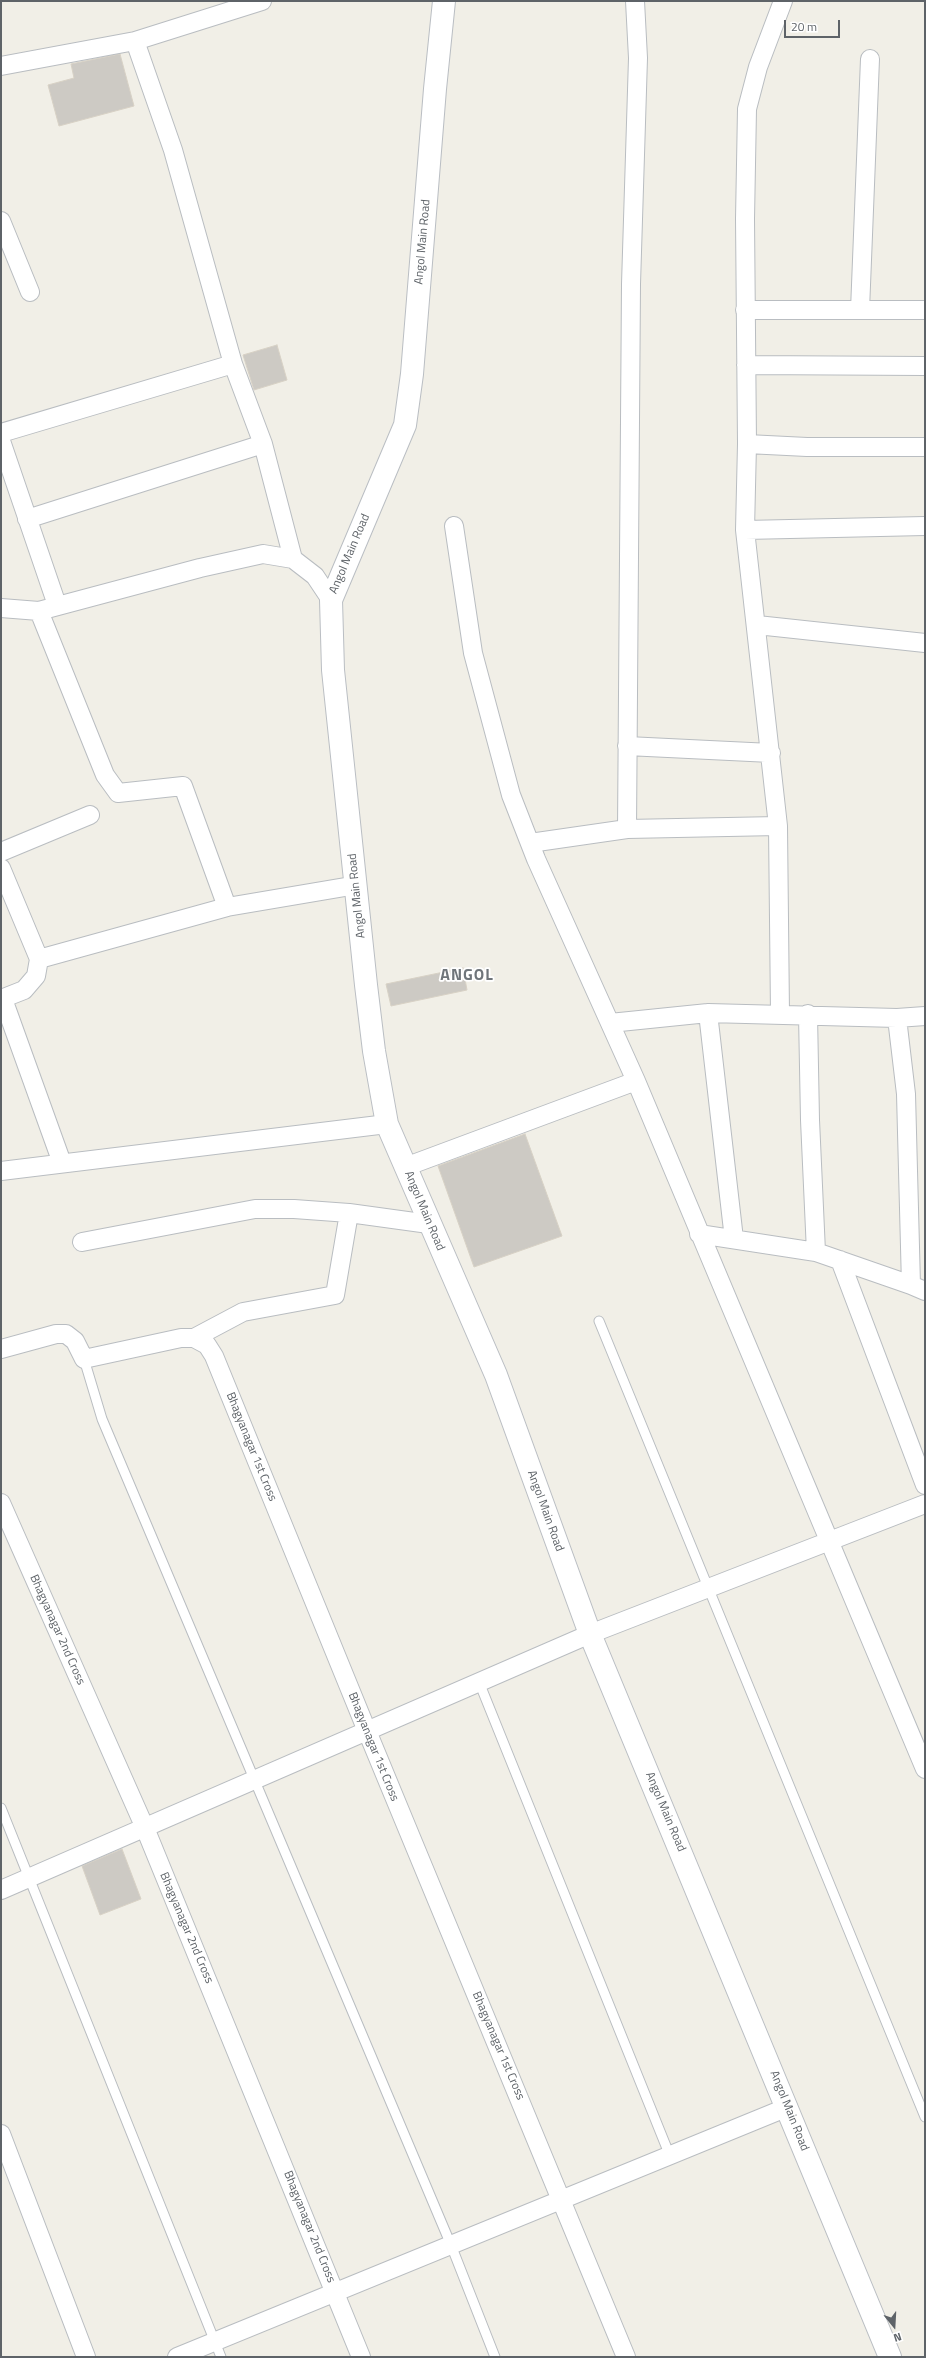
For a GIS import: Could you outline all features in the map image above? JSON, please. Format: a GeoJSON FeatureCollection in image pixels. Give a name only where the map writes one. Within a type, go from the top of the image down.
{"type":"FeatureCollection","features":[{"type":"Feature","properties":{"kind":"street"},"geometry":{"type":"LineString","coordinates":[[1,66],[135,41],[262,1]]}},
{"type":"Feature","properties":{"kind":"street","name":"Angol Main Road"},"geometry":{"type":"LineString","coordinates":[[444,1],[434,97],[412,374],[405,425],[331,600],[333,670],[374,1051],[387,1124],[429,1224],[496,1375],[590,1634],[788,2107],[890,2357]]}},
{"type":"Feature","properties":{"kind":"street"},"geometry":{"type":"LineString","coordinates":[[627,829],[631,284],[638,58],[635,1]]}},
{"type":"Feature","properties":{"kind":"street"},"geometry":{"type":"LineString","coordinates":[[780,1014],[778,826],[746,530],[748,444],[745,310],[747,110],[758,67],[782,1]]}},
{"type":"Feature","properties":{"kind":"street"},"geometry":{"type":"LineString","coordinates":[[135,41],[173,150],[233,364],[263,444],[293,559]]}},
{"type":"Feature","properties":{"kind":"street"},"geometry":{"type":"LineString","coordinates":[[860,310],[870,59]]}},
{"type":"Feature","properties":{"kind":"street"},"geometry":{"type":"LineString","coordinates":[[1,222],[30,292]]}},
{"type":"Feature","properties":{"kind":"street"},"geometry":{"type":"LineString","coordinates":[[745,310],[925,310]]}},
{"type":"Feature","properties":{"kind":"street"},"geometry":{"type":"LineString","coordinates":[[1,433],[233,364]]}},
{"type":"Feature","properties":{"kind":"street"},"geometry":{"type":"LineString","coordinates":[[746,365],[925,366]]}},
{"type":"Feature","properties":{"kind":"street"},"geometry":{"type":"LineString","coordinates":[[1,441],[57,605]]}},
{"type":"Feature","properties":{"kind":"street"},"geometry":{"type":"LineString","coordinates":[[27,519],[263,444]]}},
{"type":"Feature","properties":{"kind":"street"},"geometry":{"type":"LineString","coordinates":[[748,444],[807,447],[925,447]]}},
{"type":"Feature","properties":{"kind":"street"},"geometry":{"type":"LineString","coordinates":[[454,526],[473,653],[511,795],[530,843],[636,1081],[925,1769]]}},
{"type":"Feature","properties":{"kind":"street"},"geometry":{"type":"LineString","coordinates":[[746,530],[925,526]]}},
{"type":"Feature","properties":{"kind":"street"},"geometry":{"type":"LineString","coordinates":[[1,608],[39,610],[263,554],[293,559],[315,576],[331,600]]}},
{"type":"Feature","properties":{"kind":"street"},"geometry":{"type":"LineString","coordinates":[[39,610],[105,775],[118,793],[183,786],[227,907]]}},
{"type":"Feature","properties":{"kind":"street"},"geometry":{"type":"LineString","coordinates":[[757,625],[925,643]]}},
{"type":"Feature","properties":{"kind":"street"},"geometry":{"type":"LineString","coordinates":[[627,746],[771,753]]}},
{"type":"Feature","properties":{"kind":"street"},"geometry":{"type":"LineString","coordinates":[[1,852],[90,815]]}},
{"type":"Feature","properties":{"kind":"street"},"geometry":{"type":"LineString","coordinates":[[530,843],[627,829],[778,826]]}},
{"type":"Feature","properties":{"kind":"street"},"geometry":{"type":"LineString","coordinates":[[1,868],[39,959],[36,976],[24,990],[2,999],[62,1163]]}},
{"type":"Feature","properties":{"kind":"street"},"geometry":{"type":"LineString","coordinates":[[39,959],[227,907],[357,886]]}},
{"type":"Feature","properties":{"kind":"street"},"geometry":{"type":"LineString","coordinates":[[610,1023],[708,1013],[808,1014],[897,1018],[925,1016]]}},
{"type":"Feature","properties":{"kind":"street"},"geometry":{"type":"LineString","coordinates":[[708,1013],[734,1239]]}},
{"type":"Feature","properties":{"kind":"street"},"geometry":{"type":"LineString","coordinates":[[808,1014],[810,1120],[816,1252]]}},
{"type":"Feature","properties":{"kind":"street"},"geometry":{"type":"LineString","coordinates":[[699,1234],[816,1252],[918,1288],[906,1094],[897,1018]]}},
{"type":"Feature","properties":{"kind":"street"},"geometry":{"type":"LineString","coordinates":[[405,1167],[636,1081]]}},
{"type":"Feature","properties":{"kind":"street"},"geometry":{"type":"LineString","coordinates":[[1,1171],[387,1124]]}},
{"type":"Feature","properties":{"kind":"street"},"geometry":{"type":"LineString","coordinates":[[82,1242],[255,1209],[294,1209],[349,1213],[429,1224]]}},
{"type":"Feature","properties":{"kind":"street"},"geometry":{"type":"LineString","coordinates":[[1,1349],[56,1334],[66,1334],[75,1341],[84,1359],[181,1338],[194,1338],[243,1312],[334,1295],[349,1213]]}},
{"type":"Feature","properties":{"kind":"street"},"geometry":{"type":"LineString","coordinates":[[840,1260],[925,1485]]}},
{"type":"Feature","properties":{"kind":"street","name":"Bhagyanagar 1st Cross"},"geometry":{"type":"LineString","coordinates":[[194,1338],[207,1345],[214,1356],[367,1731],[626,2357]]}},
{"type":"Feature","properties":{"kind":"street","name":"Bhagyanagar 2nd Cross"},"geometry":{"type":"LineString","coordinates":[[1,1502],[145,1828],[336,2292],[361,2357]]}},
{"type":"Feature","properties":{"kind":"street"},"geometry":{"type":"LineString","coordinates":[[1,1890],[590,1634],[925,1504]]}},
{"type":"Feature","properties":{"kind":"street"},"geometry":{"type":"LineString","coordinates":[[177,2357],[218,2349],[336,2292],[788,2107]]}},
{"type":"Feature","properties":{"kind":"street"},"geometry":{"type":"LineString","coordinates":[[1,2134],[86,2357]]}},
{"type":"Feature","properties":{"kind":"lane"},"geometry":{"type":"LineString","coordinates":[[599,1321],[925,2118]]}},
{"type":"Feature","properties":{"kind":"lane"},"geometry":{"type":"LineString","coordinates":[[84,1359],[102,1419],[451,2245],[495,2357]]}},
{"type":"Feature","properties":{"kind":"lane"},"geometry":{"type":"LineString","coordinates":[[479,1682],[670,2156]]}},
{"type":"Feature","properties":{"kind":"lane"},"geometry":{"type":"LineString","coordinates":[[1,1808],[218,2349]]}},
{"type":"Feature","properties":{"kind":"building"},"geometry":{"type":"Polygon","coordinates":[[[120,54],[134,106],[59,126],[48,85],[74,78],[71,64],[120,54]]]}},
{"type":"Feature","properties":{"kind":"building"},"geometry":{"type":"Polygon","coordinates":[[[277,345],[287,380],[254,390],[243,355],[277,345]]]}},
{"type":"Feature","properties":{"kind":"building"},"geometry":{"type":"Polygon","coordinates":[[[463,968],[467,990],[391,1006],[386,984],[463,968]]]}},
{"type":"Feature","properties":{"kind":"building"},"geometry":{"type":"Polygon","coordinates":[[[525,1134],[562,1236],[474,1267],[438,1166],[525,1134]]]}},
{"type":"Feature","properties":{"kind":"building"},"geometry":{"type":"Polygon","coordinates":[[[122,1849],[141,1899],[100,1915],[82,1866],[122,1849]]]}},
{"type":"Feature","properties":{"kind":"district","name":"ANGOL"},"geometry":{"type":"Point","coordinates":[467,976]}}]}
